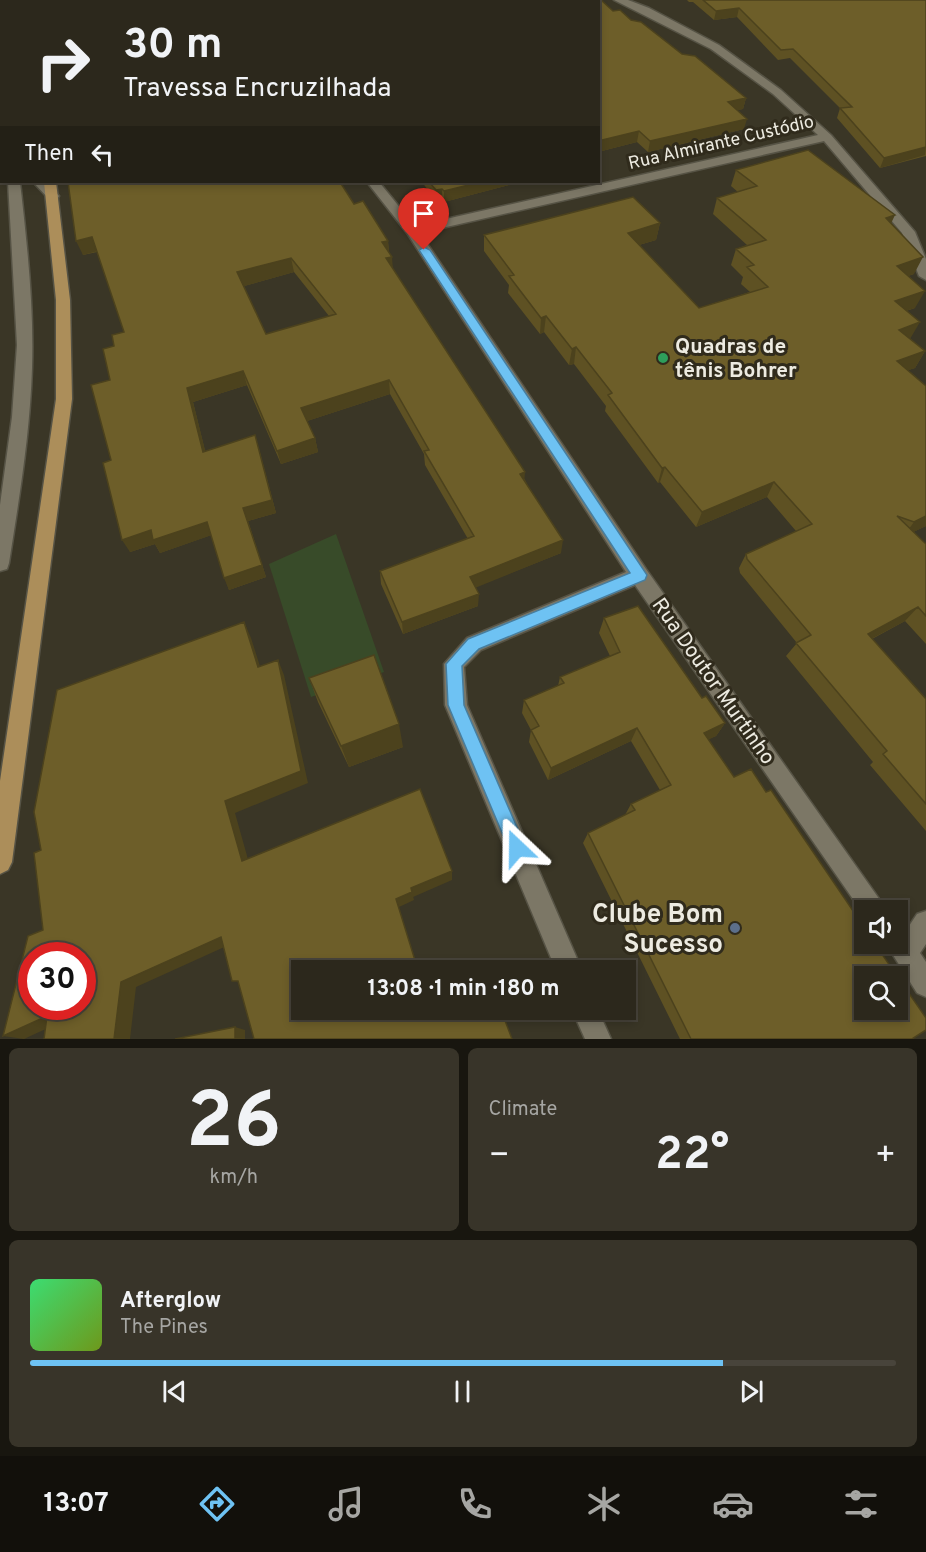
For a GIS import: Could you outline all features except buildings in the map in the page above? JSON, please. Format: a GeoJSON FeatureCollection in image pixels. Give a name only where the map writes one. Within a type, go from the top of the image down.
{"type":"FeatureCollection","features":[{"type":"Feature","properties":{"kind":"main road"},"geometry":{"type":"LineString","coordinates":[[0,862],[63,399],[63,300],[51,189]]}},
{"type":"Feature","properties":{"kind":"street"},"geometry":{"type":"LineString","coordinates":[[619,0],[646,10],[715,47],[777,92],[827,137],[908,232],[926,276]]}},
{"type":"Feature","properties":{"kind":"street","name":"Rua Almirante Custódio"},"geometry":{"type":"LineString","coordinates":[[412,231],[827,137]]}},
{"type":"Feature","properties":{"kind":"street"},"geometry":{"type":"LineString","coordinates":[[0,563],[13,476],[24,365],[23,284],[14,183]]}},
{"type":"Feature","properties":{"kind":"street","name":"Rua Doutor Murtinho"},"geometry":{"type":"LineString","coordinates":[[374,183],[412,231],[639,575],[868,900]]}},
{"type":"Feature","properties":{"kind":"street"},"geometry":{"type":"LineString","coordinates":[[565,960],[456,705],[454,664],[474,644],[639,575]]}},
{"type":"Feature","properties":{"kind":"street"},"geometry":{"type":"LineString","coordinates":[[908,940],[926,923]]}},
{"type":"Feature","properties":{"kind":"street"},"geometry":{"type":"LineString","coordinates":[[906,954],[926,984]]}},
{"type":"Feature","properties":{"kind":"street"},"geometry":{"type":"LineString","coordinates":[[589,1020],[598,1039]]}},
{"type":"Feature","properties":{"kind":"green space"},"geometry":{"type":"Polygon","coordinates":[[[336,534],[384,672],[311,697],[269,564],[336,534]]]}},
{"type":"Feature","properties":{"kind":"place","name":"Quadras de tênis Bohrer"},"geometry":{"type":"Point","coordinates":[663,358]}},
{"type":"Feature","properties":{"kind":"place","name":"Clube Bom Sucesso"},"geometry":{"type":"Point","coordinates":[735,928]}},
{"type":"Feature","properties":{"kind":"route"},"geometry":{"type":"LineString","coordinates":[[424,250],[639,575],[474,644],[454,664],[456,705],[517,848]]}}]}
